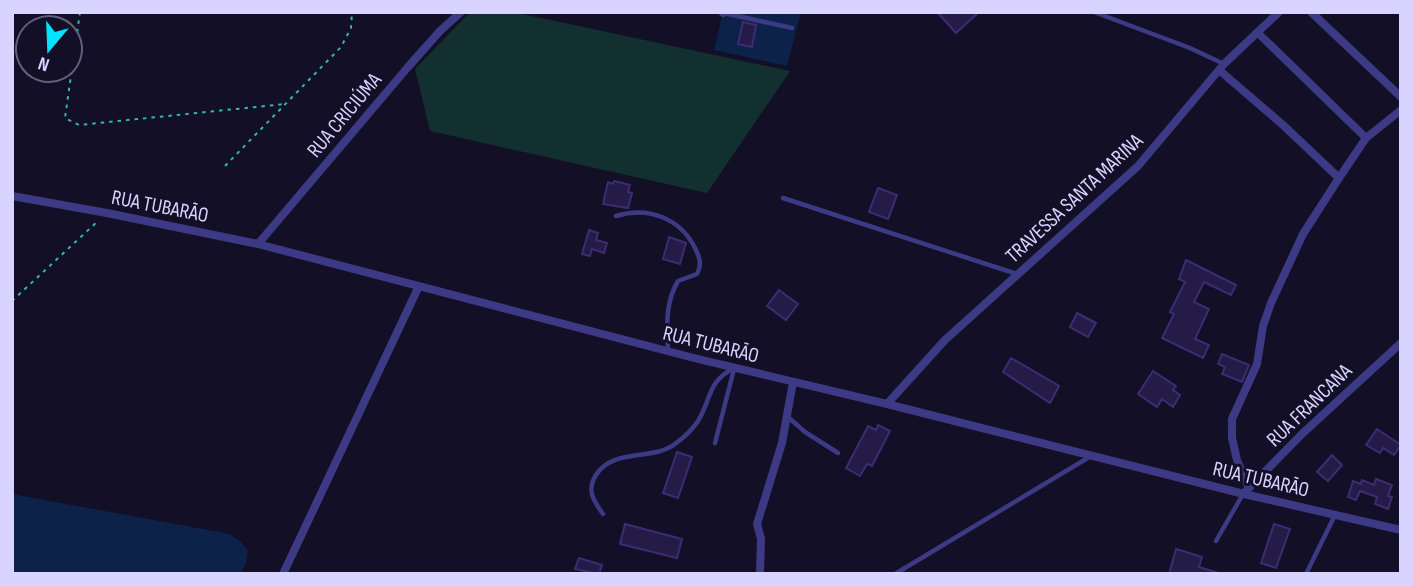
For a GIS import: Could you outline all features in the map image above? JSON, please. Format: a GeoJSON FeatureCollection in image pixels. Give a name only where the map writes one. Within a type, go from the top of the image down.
{"type":"FeatureCollection","features":[{"type":"Feature","properties":{"kind":"street","name":"RUA CRICIÚMA"},"geometry":{"type":"LineString","coordinates":[[258,244],[408,67],[461,12]]}},
{"type":"Feature","properties":{"kind":"street","name":"TRAVESSA SANTA MARINA"},"geometry":{"type":"LineString","coordinates":[[887,404],[945,340],[1138,166],[1222,67],[1279,12]]}},
{"type":"Feature","properties":{"kind":"street"},"geometry":{"type":"LineString","coordinates":[[1311,12],[1401,97]]}},
{"type":"Feature","properties":{"kind":"street"},"geometry":{"type":"LineString","coordinates":[[1258,33],[1366,138]]}},
{"type":"Feature","properties":{"kind":"street"},"geometry":{"type":"LineString","coordinates":[[1222,67],[1339,178]]}},
{"type":"Feature","properties":{"kind":"street"},"geometry":{"type":"LineString","coordinates":[[1246,491],[1231,428],[1235,409],[1257,364],[1262,326],[1278,285],[1307,228],[1366,138],[1401,110]]}},
{"type":"Feature","properties":{"kind":"street","name":"RUA TUBARÃO"},"geometry":{"type":"LineString","coordinates":[[12,196],[258,244],[735,368],[1401,530]]}},
{"type":"Feature","properties":{"kind":"street"},"geometry":{"type":"LineString","coordinates":[[283,574],[419,286]]}},
{"type":"Feature","properties":{"kind":"street","name":"RUA FRANCANA"},"geometry":{"type":"LineString","coordinates":[[1246,491],[1303,433],[1401,343]]}},
{"type":"Feature","properties":{"kind":"street"},"geometry":{"type":"LineString","coordinates":[[760,574],[761,539],[757,520],[782,443],[793,382]]}},
{"type":"Feature","properties":{"kind":"lane"},"geometry":{"type":"LineString","coordinates":[[1094,12],[1189,48],[1222,67]]}},
{"type":"Feature","properties":{"kind":"lane"},"geometry":{"type":"LineString","coordinates":[[722,13],[792,28]]}},
{"type":"Feature","properties":{"kind":"lane"},"geometry":{"type":"LineString","coordinates":[[783,198],[1018,275]]}},
{"type":"Feature","properties":{"kind":"lane"},"geometry":{"type":"LineString","coordinates":[[616,216],[640,211],[676,223],[686,231],[700,258],[697,274],[678,281],[670,297],[667,308],[668,351]]}},
{"type":"Feature","properties":{"kind":"lane"},"geometry":{"type":"LineString","coordinates":[[715,443],[735,368]]}},
{"type":"Feature","properties":{"kind":"lane"},"geometry":{"type":"LineString","coordinates":[[603,514],[591,497],[591,487],[601,468],[624,458],[666,450],[676,443],[698,421],[713,384],[724,373],[735,368]]}},
{"type":"Feature","properties":{"kind":"lane"},"geometry":{"type":"LineString","coordinates":[[787,416],[796,426],[838,453]]}},
{"type":"Feature","properties":{"kind":"lane"},"geometry":{"type":"LineString","coordinates":[[895,574],[1091,455]]}},
{"type":"Feature","properties":{"kind":"lane"},"geometry":{"type":"LineString","coordinates":[[1216,541],[1246,491]]}},
{"type":"Feature","properties":{"kind":"lane"},"geometry":{"type":"LineString","coordinates":[[1307,572],[1335,515]]}},
{"type":"Feature","properties":{"kind":"path"},"geometry":{"type":"LineString","coordinates":[[80,12],[65,118],[79,125],[285,104]]}},
{"type":"Feature","properties":{"kind":"path"},"geometry":{"type":"LineString","coordinates":[[225,166],[341,47],[351,28],[352,12]]}},
{"type":"Feature","properties":{"kind":"path"},"geometry":{"type":"LineString","coordinates":[[12,301],[107,213]]}},
{"type":"Feature","properties":{"kind":"green space"},"geometry":{"type":"Polygon","coordinates":[[[470,12],[513,12],[790,71],[707,193],[430,131],[415,69],[470,12]]]}},
{"type":"Feature","properties":{"kind":"water"},"geometry":{"type":"Polygon","coordinates":[[[723,12],[801,12],[787,66],[714,50],[723,12]]]}},
{"type":"Feature","properties":{"kind":"water"},"geometry":{"type":"Polygon","coordinates":[[[12,494],[230,534],[248,551],[246,563],[240,574],[12,574],[12,494]]]}},
{"type":"Feature","properties":{"kind":"building"},"geometry":{"type":"Polygon","coordinates":[[[937,12],[979,12],[956,33],[937,12]]]}},
{"type":"Feature","properties":{"kind":"building"},"geometry":{"type":"Polygon","coordinates":[[[743,22],[756,25],[752,47],[738,44],[743,22]]]}},
{"type":"Feature","properties":{"kind":"building"},"geometry":{"type":"Polygon","coordinates":[[[614,181],[630,185],[628,192],[632,193],[628,208],[603,204],[608,182],[613,184],[614,181]]]}},
{"type":"Feature","properties":{"kind":"building"},"geometry":{"type":"Polygon","coordinates":[[[878,188],[897,195],[888,219],[869,212],[878,188]]]}},
{"type":"Feature","properties":{"kind":"building"},"geometry":{"type":"Polygon","coordinates":[[[589,230],[598,233],[596,240],[607,243],[604,253],[592,249],[590,256],[582,254],[589,230]]]}},
{"type":"Feature","properties":{"kind":"building"},"geometry":{"type":"Polygon","coordinates":[[[669,237],[686,243],[680,264],[663,259],[669,237]]]}},
{"type":"Feature","properties":{"kind":"building"},"geometry":{"type":"Polygon","coordinates":[[[1186,260],[1236,285],[1231,295],[1204,282],[1194,302],[1209,309],[1195,339],[1209,345],[1203,358],[1162,338],[1174,314],[1170,312],[1185,282],[1179,279],[1186,260]]]}},
{"type":"Feature","properties":{"kind":"building"},"geometry":{"type":"Polygon","coordinates":[[[779,290],[798,304],[786,320],[767,306],[779,290]]]}},
{"type":"Feature","properties":{"kind":"building"},"geometry":{"type":"Polygon","coordinates":[[[1077,313],[1096,323],[1088,337],[1070,327],[1077,313]]]}},
{"type":"Feature","properties":{"kind":"building"},"geometry":{"type":"Polygon","coordinates":[[[1222,354],[1249,365],[1242,382],[1222,374],[1225,367],[1218,364],[1222,354]]]}},
{"type":"Feature","properties":{"kind":"building"},"geometry":{"type":"Polygon","coordinates":[[[1011,358],[1059,386],[1050,403],[1003,372],[1011,358]]]}},
{"type":"Feature","properties":{"kind":"building"},"geometry":{"type":"Polygon","coordinates":[[[1153,371],[1176,386],[1173,390],[1180,395],[1173,407],[1162,399],[1157,407],[1138,394],[1153,371]]]}},
{"type":"Feature","properties":{"kind":"building"},"geometry":{"type":"Polygon","coordinates":[[[878,425],[890,431],[872,466],[867,464],[860,476],[846,468],[868,426],[876,430],[878,425]]]}},
{"type":"Feature","properties":{"kind":"building"},"geometry":{"type":"Polygon","coordinates":[[[1377,429],[1401,445],[1394,455],[1383,448],[1380,453],[1366,445],[1377,429]]]}},
{"type":"Feature","properties":{"kind":"building"},"geometry":{"type":"Polygon","coordinates":[[[677,452],[692,457],[678,498],[663,493],[677,452]]]}},
{"type":"Feature","properties":{"kind":"building"},"geometry":{"type":"Polygon","coordinates":[[[1332,455],[1342,465],[1328,481],[1317,472],[1332,455]]]}},
{"type":"Feature","properties":{"kind":"building"},"geometry":{"type":"Polygon","coordinates":[[[1376,479],[1392,485],[1388,496],[1392,497],[1388,509],[1375,504],[1377,497],[1360,491],[1356,500],[1348,497],[1353,481],[1361,484],[1362,480],[1374,485],[1376,479]]]}},
{"type":"Feature","properties":{"kind":"building"},"geometry":{"type":"Polygon","coordinates":[[[625,524],[682,539],[677,558],[620,544],[625,524]]]}},
{"type":"Feature","properties":{"kind":"building"},"geometry":{"type":"Polygon","coordinates":[[[1274,524],[1290,529],[1276,568],[1261,563],[1274,524]]]}},
{"type":"Feature","properties":{"kind":"building"},"geometry":{"type":"Polygon","coordinates":[[[1176,549],[1202,557],[1199,567],[1216,572],[1215,574],[1169,574],[1176,549]]]}},
{"type":"Feature","properties":{"kind":"building"},"geometry":{"type":"Polygon","coordinates":[[[579,558],[602,565],[599,574],[575,569],[579,558]]]}}]}
